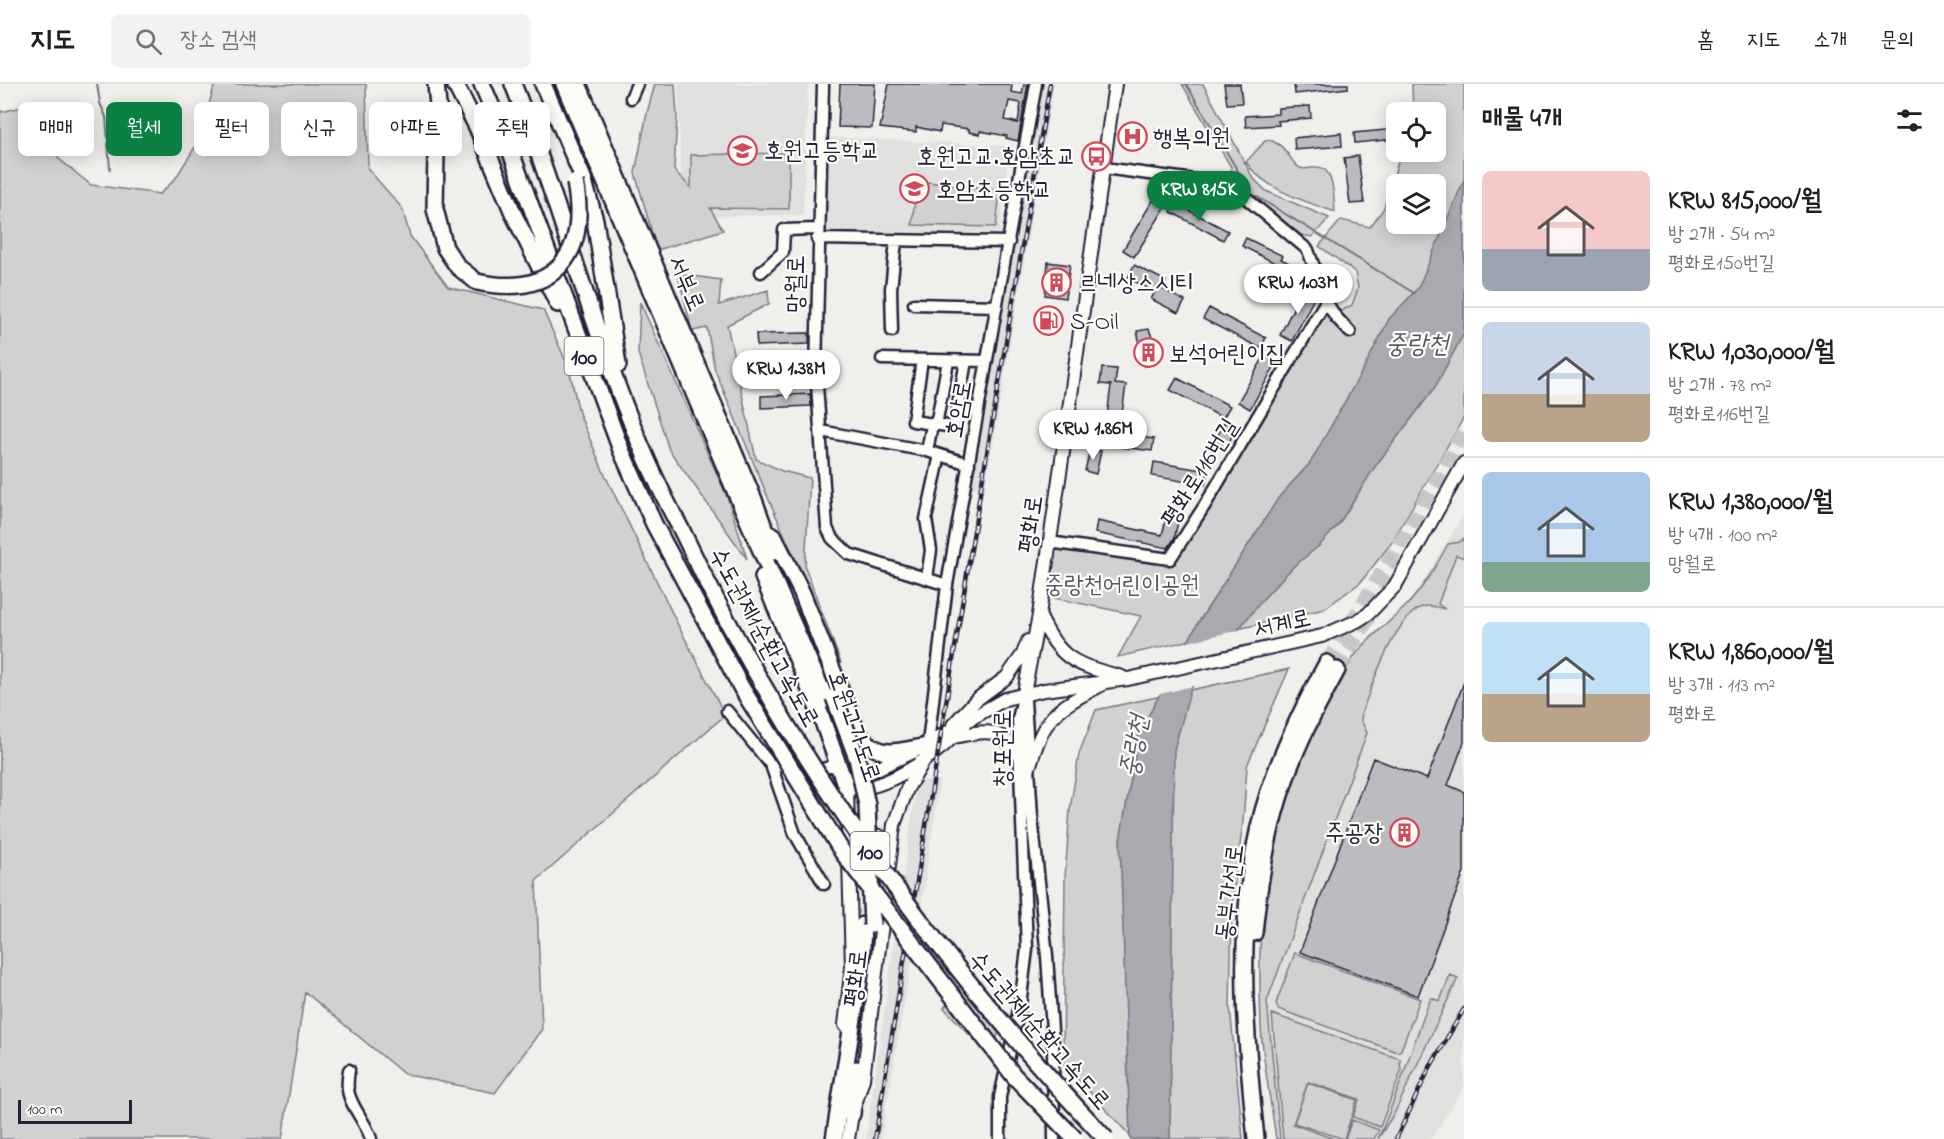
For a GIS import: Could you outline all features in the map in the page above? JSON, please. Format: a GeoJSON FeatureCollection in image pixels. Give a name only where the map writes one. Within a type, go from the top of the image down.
{"type":"FeatureCollection","features":[{"type":"Feature","properties":{"kind":"highway"},"geometry":{"type":"LineString","coordinates":[[436,84],[440,127],[436,153],[435,209],[445,248],[458,267],[477,282],[502,287],[526,285],[543,279],[558,268],[577,236],[580,208],[575,182],[533,84]]}},
{"type":"Feature","properties":{"kind":"highway"},"geometry":{"type":"LineString","coordinates":[[455,84],[477,127],[514,215],[587,363]]}},
{"type":"Feature","properties":{"kind":"highway","name":"수도권제1순환고속도로"},"geometry":{"type":"LineString","coordinates":[[482,84],[495,112],[587,363],[649,515],[747,697],[843,853],[1014,1076],[1075,1139]]}},
{"type":"Feature","properties":{"kind":"highway","name":"수도권제1순환고속도로"},"geometry":{"type":"LineString","coordinates":[[513,84],[579,267],[592,314],[625,404],[659,486],[719,605],[762,682],[848,819],[971,986],[1035,1063],[1106,1139]]}},
{"type":"Feature","properties":{"kind":"highway"},"geometry":{"type":"LineString","coordinates":[[543,84],[583,178],[595,220],[605,296],[625,404]]}},
{"type":"Feature","properties":{"kind":"highway","name":"서부로"},"geometry":{"type":"LineString","coordinates":[[564,84],[733,486]]}},
{"type":"Feature","properties":{"kind":"highway","name":"서부로"},"geometry":{"type":"LineString","coordinates":[[578,84],[754,500]]}},
{"type":"Feature","properties":{"kind":"highway"},"geometry":{"type":"LineString","coordinates":[[733,486],[770,597],[829,739],[847,789]]}},
{"type":"Feature","properties":{"kind":"highway","name":"호원고가도로"},"geometry":{"type":"LineString","coordinates":[[733,486],[830,698]]}},
{"type":"Feature","properties":{"kind":"highway"},"geometry":{"type":"LineString","coordinates":[[754,500],[802,593],[857,732],[866,743],[883,753],[922,750]]}},
{"type":"Feature","properties":{"kind":"highway","name":"호원고가도로"},"geometry":{"type":"LineString","coordinates":[[754,500],[830,698],[848,759],[856,797],[867,925],[852,1114]]}},
{"type":"Feature","properties":{"kind":"highway","name":"동부간선로"},"geometry":{"type":"LineString","coordinates":[[1256,1139],[1246,1037],[1244,983],[1246,904],[1259,825],[1276,774],[1295,725],[1332,666],[1283,784],[1268,841],[1257,900],[1253,989],[1265,1139]]}},
{"type":"Feature","properties":{"kind":"highway"},"geometry":{"type":"LineString","coordinates":[[829,739],[840,744],[854,738],[857,732]]}},
{"type":"Feature","properties":{"kind":"highway","name":"호원고가도로"},"geometry":{"type":"LineString","coordinates":[[832,1139],[867,925]]}},
{"type":"Feature","properties":{"kind":"main road","name":"평화로"},"geometry":{"type":"LineString","coordinates":[[1024,693],[1039,615],[1115,84]]}},
{"type":"Feature","properties":{"kind":"main road","name":"서계로"},"geometry":{"type":"LineString","coordinates":[[1024,693],[1128,679],[1336,632],[1368,614],[1395,586],[1464,463]]}},
{"type":"Feature","properties":{"kind":"main road"},"geometry":{"type":"LineString","coordinates":[[1039,615],[1052,641],[1076,663],[1128,679]]}},
{"type":"Feature","properties":{"kind":"main road"},"geometry":{"type":"LineString","coordinates":[[950,734],[976,700],[1007,677],[1023,654],[1039,615]]}},
{"type":"Feature","properties":{"kind":"main road"},"geometry":{"type":"LineString","coordinates":[[950,734],[983,731],[995,733],[1009,741],[1025,763],[1050,717],[1062,706],[1108,682]]}},
{"type":"Feature","properties":{"kind":"main road"},"geometry":{"type":"LineString","coordinates":[[847,789],[872,787],[913,767],[907,768],[900,764],[1005,699],[1024,693]]}},
{"type":"Feature","properties":{"kind":"main road","name":"평화로"},"geometry":{"type":"LineString","coordinates":[[848,1139],[852,1114],[863,1079],[894,825],[922,750]]}},
{"type":"Feature","properties":{"kind":"main road"},"geometry":{"type":"LineString","coordinates":[[847,789],[859,777],[922,750]]}},
{"type":"Feature","properties":{"kind":"main road","name":"평화로"},"geometry":{"type":"LineString","coordinates":[[832,1139],[852,966],[847,789]]}},
{"type":"Feature","properties":{"kind":"main road"},"geometry":{"type":"LineString","coordinates":[[849,870],[856,858],[859,836],[871,832],[881,837],[889,868]]}},
{"type":"Feature","properties":{"kind":"street"},"geometry":{"type":"LineString","coordinates":[[631,98],[637,84]]}},
{"type":"Feature","properties":{"kind":"street","name":"망월로"},"geometry":{"type":"LineString","coordinates":[[823,84],[816,371],[826,518],[832,538],[849,554],[947,585]]}},
{"type":"Feature","properties":{"kind":"street","name":"호암로"},"geometry":{"type":"LineString","coordinates":[[922,750],[947,585],[1036,84]]}},
{"type":"Feature","properties":{"kind":"street"},"geometry":{"type":"LineString","coordinates":[[1104,168],[1225,184],[1241,194],[1308,250],[1326,301],[1335,316],[1350,332]]}},
{"type":"Feature","properties":{"kind":"street"},"geometry":{"type":"LineString","coordinates":[[760,272],[783,252],[784,230],[896,241],[1009,242]]}},
{"type":"Feature","properties":{"kind":"street"},"geometry":{"type":"LineString","coordinates":[[892,331],[891,290],[896,241]]}},
{"type":"Feature","properties":{"kind":"street","name":"평화로116번길"},"geometry":{"type":"LineString","coordinates":[[1049,542],[1170,559],[1205,505],[1326,301]]}},
{"type":"Feature","properties":{"kind":"street"},"geometry":{"type":"LineString","coordinates":[[914,304],[997,306]]}},
{"type":"Feature","properties":{"kind":"street"},"geometry":{"type":"LineString","coordinates":[[882,360],[987,361]]}},
{"type":"Feature","properties":{"kind":"street"},"geometry":{"type":"LineString","coordinates":[[922,360],[913,421],[954,427],[966,361]]}},
{"type":"Feature","properties":{"kind":"street"},"geometry":{"type":"LineString","coordinates":[[927,451],[948,361]]}},
{"type":"Feature","properties":{"kind":"street"},"geometry":{"type":"LineString","coordinates":[[821,431],[927,451],[969,465]]}},
{"type":"Feature","properties":{"kind":"street"},"geometry":{"type":"LineString","coordinates":[[927,578],[931,550],[926,519],[940,455]]}},
{"type":"Feature","properties":{"kind":"street","name":"창포원로"},"geometry":{"type":"LineString","coordinates":[[1000,1139],[1000,1097],[1020,1005],[1027,949],[1025,763],[1027,716],[1024,693]]}},
{"type":"Feature","properties":{"kind":"street"},"geometry":{"type":"LineString","coordinates":[[728,711],[771,765],[795,834],[824,884]]}},
{"type":"Feature","properties":{"kind":"street","name":"창포원로"},"geometry":{"type":"LineString","coordinates":[[1025,763],[1048,978],[1053,1045],[1054,1139]]}},
{"type":"Feature","properties":{"kind":"street"},"geometry":{"type":"LineString","coordinates":[[771,765],[823,768],[838,764]]}},
{"type":"Feature","properties":{"kind":"street"},"geometry":{"type":"LineString","coordinates":[[349,1070],[348,1089],[351,1100],[362,1117],[371,1139]]}},
{"type":"Feature","properties":{"kind":"shaded area","name":"호원고등학교"},"geometry":{"type":"Polygon","coordinates":[[[678,84],[808,84],[803,215],[682,217],[678,84]]]}},
{"type":"Feature","properties":{"kind":"shaded area"},"geometry":{"type":"Polygon","coordinates":[[[1041,84],[1054,84],[985,490],[967,486],[1041,84]]]}},
{"type":"Feature","properties":{"kind":"shaded area","name":"호암초등학교"},"geometry":{"type":"Polygon","coordinates":[[[827,137],[1009,146],[1000,233],[824,232],[827,137]]]}},
{"type":"Feature","properties":{"kind":"shaded area"},"geometry":{"type":"Polygon","coordinates":[[[1464,514],[1464,1087],[1431,1139],[1275,1139],[1260,1028],[1259,951],[1263,900],[1281,815],[1303,753],[1352,657],[1369,637],[1405,606],[1418,590],[1464,514]]]}},
{"type":"Feature","properties":{"kind":"shaded area"},"geometry":{"type":"Polygon","coordinates":[[[940,780],[923,895],[881,1139],[866,1139],[917,781],[940,780]]]}},
{"type":"Feature","properties":{"kind":"green space"},"geometry":{"type":"Polygon","coordinates":[[[215,84],[366,84],[368,169],[402,208],[410,236],[448,287],[543,310],[569,368],[579,413],[604,473],[725,715],[536,881],[542,1029],[495,1093],[404,1074],[305,992],[282,1139],[0,1139],[0,109],[1,112],[18,108],[18,156],[58,156],[91,185],[160,194],[175,179],[194,149],[194,156],[269,156],[269,102],[210,102],[215,84]]]}},
{"type":"Feature","properties":{"kind":"green space"},"geometry":{"type":"Polygon","coordinates":[[[655,84],[675,84],[677,117],[674,170],[691,188],[691,155],[789,153],[789,209],[710,208],[723,230],[657,250],[635,173],[655,84]]]}},
{"type":"Feature","properties":{"kind":"green space"},"geometry":{"type":"Polygon","coordinates":[[[1182,84],[1203,84],[1253,178],[1266,191],[1329,218],[1312,237],[1301,235],[1233,180],[1231,167],[1182,84]]]}},
{"type":"Feature","properties":{"kind":"green space","name":"중랑천어린이공원"},"geometry":{"type":"Polygon","coordinates":[[[1412,84],[1464,84],[1464,417],[1392,542],[1360,583],[1324,609],[1118,657],[1141,616],[1049,597],[1056,547],[1171,564],[1242,453],[1325,313],[1332,304],[1341,311],[1352,305],[1358,288],[1355,272],[1319,246],[1341,220],[1370,227],[1386,201],[1386,234],[1446,234],[1446,174],[1394,174],[1398,162],[1446,162],[1446,102],[1413,102],[1412,84]]]}},
{"type":"Feature","properties":{"kind":"green space"},"geometry":{"type":"Polygon","coordinates":[[[1270,140],[1283,148],[1300,168],[1319,167],[1326,171],[1332,185],[1335,212],[1286,193],[1254,172],[1246,162],[1265,141],[1270,140]]]}},
{"type":"Feature","properties":{"kind":"green space"},"geometry":{"type":"Polygon","coordinates":[[[917,181],[1000,190],[996,227],[912,225],[917,181]]]}},
{"type":"Feature","properties":{"kind":"green space"},"geometry":{"type":"Polygon","coordinates":[[[678,274],[721,280],[719,305],[768,290],[769,304],[727,325],[756,459],[782,471],[810,478],[805,567],[841,663],[715,370],[707,328],[692,331],[678,274]]]}},
{"type":"Feature","properties":{"kind":"green space"},"geometry":{"type":"Polygon","coordinates":[[[640,302],[728,499],[747,559],[669,450],[638,353],[640,302]]]}},
{"type":"Feature","properties":{"kind":"green space"},"geometry":{"type":"Polygon","coordinates":[[[1464,538],[1464,558],[1456,555],[1438,604],[1445,609],[1425,606],[1412,613],[1394,637],[1378,670],[1362,712],[1361,720],[1367,733],[1267,1001],[1280,1139],[1276,1139],[1262,1041],[1260,947],[1264,900],[1270,869],[1296,774],[1322,713],[1353,658],[1418,593],[1448,544],[1460,542],[1464,538]]]}},
{"type":"Feature","properties":{"kind":"green space"},"geometry":{"type":"Polygon","coordinates":[[[1289,669],[1247,766],[1243,822],[1232,905],[1230,1007],[1243,1139],[1133,1139],[1063,1063],[1065,877],[1070,810],[1079,754],[1096,710],[1289,669]]]}},
{"type":"Feature","properties":{"kind":"green space"},"geometry":{"type":"Polygon","coordinates":[[[1295,953],[1420,999],[1401,1050],[1397,1052],[1278,1009],[1276,1003],[1295,953]]]}},
{"type":"Feature","properties":{"kind":"green space"},"geometry":{"type":"Polygon","coordinates":[[[968,973],[1005,1015],[990,1056],[944,1008],[968,973]]]}},
{"type":"Feature","properties":{"kind":"green space"},"geometry":{"type":"Polygon","coordinates":[[[1450,975],[1458,978],[1395,1112],[1378,1139],[1431,998],[1440,1001],[1450,975]]]}},
{"type":"Feature","properties":{"kind":"green space"},"geometry":{"type":"Polygon","coordinates":[[[1272,1014],[1400,1059],[1401,1072],[1380,1127],[1353,1117],[1359,1099],[1308,1082],[1293,1124],[1334,1139],[1283,1139],[1272,1014]]]}},
{"type":"Feature","properties":{"kind":"green space"},"geometry":{"type":"Polygon","coordinates":[[[1308,1083],[1357,1100],[1344,1139],[1294,1123],[1308,1083]]]}},
{"type":"Feature","properties":{"kind":"green space"},"geometry":{"type":"Polygon","coordinates":[[[1352,1120],[1379,1130],[1374,1139],[1345,1139],[1352,1120]]]}},
{"type":"Feature","properties":{"kind":"water","name":"중랑천"},"geometry":{"type":"Polygon","coordinates":[[[1464,180],[1464,333],[1434,389],[1374,468],[1339,524],[1264,598],[1191,688],[1174,750],[1170,1139],[1130,1139],[1120,840],[1139,733],[1198,623],[1279,497],[1310,463],[1389,319],[1418,288],[1441,234],[1446,234],[1446,222],[1464,180]]]}},
{"type":"Feature","properties":{"kind":"pier"},"geometry":{"type":"Polygon","coordinates":[[[1243,629],[1197,685],[1156,695],[1184,643],[1243,629]]]}},
{"type":"Feature","properties":{"kind":"building"},"geometry":{"type":"Polygon","coordinates":[[[840,84],[875,84],[872,128],[838,127],[840,84]]]}},
{"type":"Feature","properties":{"kind":"building"},"geometry":{"type":"Polygon","coordinates":[[[889,84],[1007,84],[1012,85],[1011,92],[1022,94],[1024,84],[1028,84],[1018,141],[1006,138],[1007,136],[980,131],[980,134],[969,132],[969,129],[941,125],[940,132],[916,127],[916,132],[880,128],[889,84]],[[1009,101],[1005,120],[1018,123],[1021,103],[1009,101]]]}},
{"type":"Feature","properties":{"kind":"building"},"geometry":{"type":"Polygon","coordinates":[[[1224,84],[1240,84],[1242,103],[1227,104],[1224,84]]]}},
{"type":"Feature","properties":{"kind":"building"},"geometry":{"type":"Polygon","coordinates":[[[1294,84],[1348,84],[1348,88],[1295,94],[1294,84]]]}},
{"type":"Feature","properties":{"kind":"building"},"geometry":{"type":"Polygon","coordinates":[[[1310,106],[1311,118],[1278,121],[1279,125],[1246,127],[1245,116],[1278,114],[1278,108],[1310,106]]]}},
{"type":"Feature","properties":{"kind":"building"},"geometry":{"type":"Polygon","coordinates":[[[1386,130],[1386,140],[1355,143],[1354,133],[1386,130]]]}},
{"type":"Feature","properties":{"kind":"building"},"geometry":{"type":"Polygon","coordinates":[[[1341,133],[1342,146],[1295,150],[1294,138],[1341,133]]]}},
{"type":"Feature","properties":{"kind":"building"},"geometry":{"type":"Polygon","coordinates":[[[1358,156],[1364,203],[1350,204],[1344,158],[1358,156]]]}},
{"type":"Feature","properties":{"kind":"building"},"geometry":{"type":"Polygon","coordinates":[[[1153,200],[1165,208],[1134,257],[1123,250],[1153,200]]]}},
{"type":"Feature","properties":{"kind":"building"},"geometry":{"type":"Polygon","coordinates":[[[1175,203],[1228,231],[1223,240],[1171,212],[1175,203]]]}},
{"type":"Feature","properties":{"kind":"building"},"geometry":{"type":"Polygon","coordinates":[[[1246,238],[1283,256],[1281,259],[1303,270],[1299,279],[1277,267],[1279,265],[1242,246],[1246,238]]]}},
{"type":"Feature","properties":{"kind":"building","name":"르네상스시티"},"geometry":{"type":"Polygon","coordinates":[[[1048,262],[1070,265],[1065,298],[1045,295],[1048,262]]]}},
{"type":"Feature","properties":{"kind":"building"},"geometry":{"type":"Polygon","coordinates":[[[1134,265],[1166,281],[1162,289],[1185,301],[1178,313],[1151,299],[1155,292],[1128,278],[1134,265]]]}},
{"type":"Feature","properties":{"kind":"building"},"geometry":{"type":"Polygon","coordinates":[[[1303,289],[1315,296],[1292,341],[1280,335],[1303,289]]]}},
{"type":"Feature","properties":{"kind":"building"},"geometry":{"type":"Polygon","coordinates":[[[1209,308],[1266,338],[1260,348],[1203,319],[1209,308]]]}},
{"type":"Feature","properties":{"kind":"building","name":"보석어린이집"},"geometry":{"type":"Polygon","coordinates":[[[1149,329],[1154,343],[1154,363],[1145,366],[1137,331],[1149,329]]]}},
{"type":"Feature","properties":{"kind":"building"},"geometry":{"type":"Polygon","coordinates":[[[809,333],[809,344],[757,346],[756,334],[809,333]]]}},
{"type":"Feature","properties":{"kind":"building"},"geometry":{"type":"Polygon","coordinates":[[[1265,355],[1277,362],[1250,409],[1238,402],[1265,355]]]}},
{"type":"Feature","properties":{"kind":"building"},"geometry":{"type":"Polygon","coordinates":[[[783,359],[796,359],[796,383],[784,383],[783,359]]]}},
{"type":"Feature","properties":{"kind":"building"},"geometry":{"type":"Polygon","coordinates":[[[756,360],[768,360],[769,384],[757,384],[756,360]]]}},
{"type":"Feature","properties":{"kind":"building"},"geometry":{"type":"Polygon","coordinates":[[[1102,368],[1117,369],[1115,384],[1126,385],[1119,435],[1105,433],[1111,385],[1100,384],[1102,368]]]}},
{"type":"Feature","properties":{"kind":"building"},"geometry":{"type":"Polygon","coordinates":[[[1177,378],[1230,406],[1223,418],[1170,390],[1177,378]]]}},
{"type":"Feature","properties":{"kind":"building"},"geometry":{"type":"Polygon","coordinates":[[[810,394],[811,406],[761,408],[761,396],[810,394]]]}},
{"type":"Feature","properties":{"kind":"building"},"geometry":{"type":"Polygon","coordinates":[[[1224,422],[1236,427],[1226,449],[1214,444],[1224,422]]]}},
{"type":"Feature","properties":{"kind":"building"},"geometry":{"type":"Polygon","coordinates":[[[1114,434],[1154,439],[1152,451],[1113,446],[1114,434]]]}},
{"type":"Feature","properties":{"kind":"building"},"geometry":{"type":"Polygon","coordinates":[[[1090,449],[1101,451],[1096,474],[1085,471],[1090,449]]]}},
{"type":"Feature","properties":{"kind":"building"},"geometry":{"type":"Polygon","coordinates":[[[1154,462],[1208,471],[1205,485],[1152,476],[1154,462]]]}},
{"type":"Feature","properties":{"kind":"building"},"geometry":{"type":"Polygon","coordinates":[[[1167,515],[1179,518],[1174,539],[1168,548],[1095,533],[1097,521],[1162,535],[1167,515]]]}},
{"type":"Feature","properties":{"kind":"building","name":"주공장"},"geometry":{"type":"Polygon","coordinates":[[[1464,682],[1464,742],[1448,785],[1464,792],[1464,872],[1418,996],[1300,952],[1373,758],[1427,779],[1464,682]]]}},
{"type":"Feature","properties":{"kind":"waterway"},"geometry":{"type":"LineString","coordinates":[[97,84],[100,103],[106,117],[110,169]]}},
{"type":"Feature","properties":{"kind":"waterway"},"geometry":{"type":"LineString","coordinates":[[1186,84],[1251,193],[1414,293]]}},
{"type":"Feature","properties":{"kind":"tunnel"},"geometry":{"type":"LineString","coordinates":[[1327,663],[1412,523],[1464,431]]}},
{"type":"Feature","properties":{"kind":"tunnel"},"geometry":{"type":"LineString","coordinates":[[1337,670],[1402,562]]}},
{"type":"Feature","properties":{"kind":"railway"},"geometry":{"type":"LineString","coordinates":[[875,1139],[981,488],[1050,84]]}},
{"type":"Feature","properties":{"kind":"railway"},"geometry":{"type":"LineString","coordinates":[[1396,1139],[1429,1069],[1464,1009]]}},
{"type":"Feature","properties":{"kind":"place","name":"행복의원"},"geometry":{"type":"Point","coordinates":[1132,137]}},
{"type":"Feature","properties":{"kind":"place","name":"호원고등학교"},"geometry":{"type":"Point","coordinates":[743,150]}},
{"type":"Feature","properties":{"kind":"place","name":"호원고교.호암초교"},"geometry":{"type":"Point","coordinates":[1097,156]}},
{"type":"Feature","properties":{"kind":"place","name":"호암초등학교"},"geometry":{"type":"Point","coordinates":[915,189]}},
{"type":"Feature","properties":{"kind":"place","name":"르네상스시티"},"geometry":{"type":"Point","coordinates":[1057,282]}},
{"type":"Feature","properties":{"kind":"place","name":"S-Oil"},"geometry":{"type":"Point","coordinates":[1049,321]}},
{"type":"Feature","properties":{"kind":"place","name":"보석어린이집"},"geometry":{"type":"Point","coordinates":[1148,353]}},
{"type":"Feature","properties":{"kind":"place","name":"주공장"},"geometry":{"type":"Point","coordinates":[1404,832]}}]}
